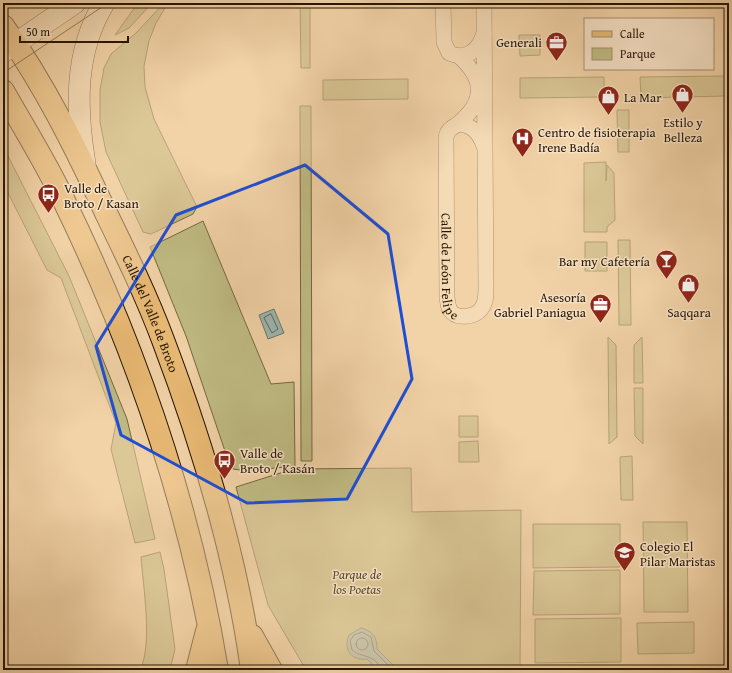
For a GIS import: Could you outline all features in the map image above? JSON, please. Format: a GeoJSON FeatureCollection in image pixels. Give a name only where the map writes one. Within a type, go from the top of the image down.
{"type":"FeatureCollection","features":[{"type":"Feature","properties":{"kind":"main road"},"geometry":{"type":"LineString","coordinates":[[7,41],[76,3]]}},
{"type":"Feature","properties":{"kind":"main road"},"geometry":{"type":"LineString","coordinates":[[86,171],[80,126],[79,74],[86,46],[104,3]]}},
{"type":"Feature","properties":{"kind":"main road","name":"Calle del Valle de Broto"},"geometry":{"type":"LineString","coordinates":[[7,41],[33,71],[86,171],[163,339],[212,489],[246,622],[252,670]]}},
{"type":"Feature","properties":{"kind":"main road"},"geometry":{"type":"LineString","coordinates":[[3,91],[31,138],[65,202],[131,352],[156,424],[192,545],[209,622],[217,670]]}},
{"type":"Feature","properties":{"kind":"main road"},"geometry":{"type":"LineString","coordinates":[[197,670],[209,622]]}},
{"type":"Feature","properties":{"kind":"main road","name":"Calle del Valle de Broto"},"geometry":{"type":"LineString","coordinates":[[246,622],[271,670]]}},
{"type":"Feature","properties":{"kind":"street","name":"Calle de León Felipe"},"geometry":{"type":"LineString","coordinates":[[444,3],[445,48],[449,53],[459,56],[467,55],[477,49],[484,32]]}},
{"type":"Feature","properties":{"kind":"street","name":"Calle de León Felipe"},"geometry":{"type":"LineString","coordinates":[[459,56],[473,72],[479,90],[475,106],[458,124],[447,132],[446,137],[447,298],[450,310],[455,315],[465,316],[475,314],[482,309],[485,299],[484,146],[486,98],[484,3]]}},
{"type":"Feature","properties":{"kind":"street"},"geometry":{"type":"LineString","coordinates":[[458,124],[466,125],[476,131],[484,146]]}},
{"type":"Feature","properties":{"kind":"highlighted area"},"geometry":{"type":"Polygon","coordinates":[[[305,165],[388,234],[412,379],[347,499],[247,503],[121,435],[96,346],[176,215],[305,165]]]}},
{"type":"Feature","properties":{"kind":"green space"},"geometry":{"type":"Polygon","coordinates":[[[138,3],[152,3],[129,28],[115,35],[138,3]]]}},
{"type":"Feature","properties":{"kind":"green space"},"geometry":{"type":"Polygon","coordinates":[[[164,3],[168,3],[156,23],[149,41],[144,66],[145,87],[154,119],[197,207],[193,214],[151,234],[143,232],[106,152],[100,122],[100,90],[104,68],[111,54],[136,33],[164,3]]]}},
{"type":"Feature","properties":{"kind":"green space"},"geometry":{"type":"Polygon","coordinates":[[[300,3],[310,3],[310,68],[301,68],[300,3]]]}},
{"type":"Feature","properties":{"kind":"green space"},"geometry":{"type":"Polygon","coordinates":[[[519,35],[540,35],[540,55],[520,56],[519,35]]]}},
{"type":"Feature","properties":{"kind":"green space"},"geometry":{"type":"Polygon","coordinates":[[[725,76],[726,96],[641,98],[640,77],[725,76]]]}},
{"type":"Feature","properties":{"kind":"green space"},"geometry":{"type":"Polygon","coordinates":[[[604,77],[604,97],[520,98],[520,78],[604,77]]]}},
{"type":"Feature","properties":{"kind":"green space"},"geometry":{"type":"Polygon","coordinates":[[[408,79],[408,99],[323,100],[323,80],[408,79]]]}},
{"type":"Feature","properties":{"kind":"green space"},"geometry":{"type":"Polygon","coordinates":[[[300,106],[311,106],[312,461],[301,461],[300,106]]]}},
{"type":"Feature","properties":{"kind":"green space"},"geometry":{"type":"Polygon","coordinates":[[[617,110],[629,110],[629,152],[618,152],[617,110]]]}},
{"type":"Feature","properties":{"kind":"green space"},"geometry":{"type":"Polygon","coordinates":[[[3,152],[8,156],[69,276],[127,419],[155,539],[135,543],[111,449],[116,423],[61,278],[47,270],[3,183],[3,152]]]}},
{"type":"Feature","properties":{"kind":"green space"},"geometry":{"type":"Polygon","coordinates":[[[606,162],[606,181],[607,165],[614,173],[615,220],[607,227],[607,232],[584,232],[584,163],[606,162]]]}},
{"type":"Feature","properties":{"kind":"green space"},"geometry":{"type":"Polygon","coordinates":[[[203,221],[271,384],[294,382],[295,466],[247,471],[233,469],[228,454],[226,454],[186,336],[150,247],[203,221]]]}},
{"type":"Feature","properties":{"kind":"green space"},"geometry":{"type":"Polygon","coordinates":[[[618,240],[630,240],[631,325],[619,325],[618,240]]]}},
{"type":"Feature","properties":{"kind":"green space"},"geometry":{"type":"Polygon","coordinates":[[[585,242],[607,242],[607,271],[585,271],[585,242]]]}},
{"type":"Feature","properties":{"kind":"green space"},"geometry":{"type":"Polygon","coordinates":[[[608,337],[616,345],[617,437],[609,444],[608,337]]]}},
{"type":"Feature","properties":{"kind":"green space"},"geometry":{"type":"Polygon","coordinates":[[[642,337],[643,383],[634,383],[634,345],[642,337]]]}},
{"type":"Feature","properties":{"kind":"green space"},"geometry":{"type":"Polygon","coordinates":[[[634,388],[643,388],[643,444],[635,436],[634,388]]]}},
{"type":"Feature","properties":{"kind":"green space"},"geometry":{"type":"Polygon","coordinates":[[[459,416],[478,416],[478,437],[459,437],[459,416]]]}},
{"type":"Feature","properties":{"kind":"green space"},"geometry":{"type":"Polygon","coordinates":[[[478,441],[479,462],[459,462],[459,442],[478,441]]]}},
{"type":"Feature","properties":{"kind":"green space"},"geometry":{"type":"Polygon","coordinates":[[[632,456],[633,500],[621,500],[620,457],[632,456]]]}},
{"type":"Feature","properties":{"kind":"green space","name":"Parque de los Poetas"},"geometry":{"type":"Polygon","coordinates":[[[411,468],[412,512],[521,510],[520,670],[306,670],[268,605],[236,487],[293,469],[411,468]]]}},
{"type":"Feature","properties":{"kind":"green space"},"geometry":{"type":"Polygon","coordinates":[[[643,522],[687,522],[688,612],[644,612],[643,522]]]}},
{"type":"Feature","properties":{"kind":"green space"},"geometry":{"type":"Polygon","coordinates":[[[533,524],[620,524],[620,567],[533,568],[533,524]]]}},
{"type":"Feature","properties":{"kind":"green space"},"geometry":{"type":"Polygon","coordinates":[[[160,552],[164,569],[175,649],[170,670],[140,670],[144,659],[147,630],[141,557],[160,552]]]}},
{"type":"Feature","properties":{"kind":"green space"},"geometry":{"type":"Polygon","coordinates":[[[620,570],[620,614],[533,615],[534,571],[620,570]]]}},
{"type":"Feature","properties":{"kind":"green space"},"geometry":{"type":"Polygon","coordinates":[[[621,618],[621,662],[535,663],[535,619],[621,618]]]}},
{"type":"Feature","properties":{"kind":"green space"},"geometry":{"type":"Polygon","coordinates":[[[694,622],[694,653],[638,654],[637,623],[694,622]]]}},
{"type":"Feature","properties":{"kind":"green space"},"geometry":{"type":"Polygon","coordinates":[[[587,666],[587,670],[529,670],[529,667],[587,666]]]}},
{"type":"Feature","properties":{"kind":"water"},"geometry":{"type":"Polygon","coordinates":[[[274,309],[284,333],[268,339],[259,315],[274,309]]]}},
{"type":"Feature","properties":{"kind":"water"},"geometry":{"type":"Polygon","coordinates":[[[361,628],[374,635],[377,649],[398,670],[378,670],[367,659],[357,658],[350,653],[347,645],[349,635],[361,628]]]}},
{"type":"Feature","properties":{"kind":"tram line"},"geometry":{"type":"LineString","coordinates":[[3,73],[108,3]]}},
{"type":"Feature","properties":{"kind":"place","name":"Generali"},"geometry":{"type":"Point","coordinates":[557,62]}},
{"type":"Feature","properties":{"kind":"place","name":"Estilo y Belleza"},"geometry":{"type":"Point","coordinates":[683,114]}},
{"type":"Feature","properties":{"kind":"place","name":"La Mar"},"geometry":{"type":"Point","coordinates":[608,116]}},
{"type":"Feature","properties":{"kind":"place","name":"Centro de fisioterapia Irene Badía"},"geometry":{"type":"Point","coordinates":[523,158]}},
{"type":"Feature","properties":{"kind":"place","name":"Valle de Broto / Kasan"},"geometry":{"type":"Point","coordinates":[48,214]}},
{"type":"Feature","properties":{"kind":"place","name":"Bar my Cafetería"},"geometry":{"type":"Point","coordinates":[666,280]}},
{"type":"Feature","properties":{"kind":"place","name":"Saqqara"},"geometry":{"type":"Point","coordinates":[689,304]}},
{"type":"Feature","properties":{"kind":"place","name":"Asesoría Gabriel Paniagua"},"geometry":{"type":"Point","coordinates":[601,324]}},
{"type":"Feature","properties":{"kind":"place","name":"Valle de Broto / Kasán"},"geometry":{"type":"Point","coordinates":[225,480]}},
{"type":"Feature","properties":{"kind":"place","name":"Colegio El Pilar Maristas"},"geometry":{"type":"Point","coordinates":[625,572]}}]}
